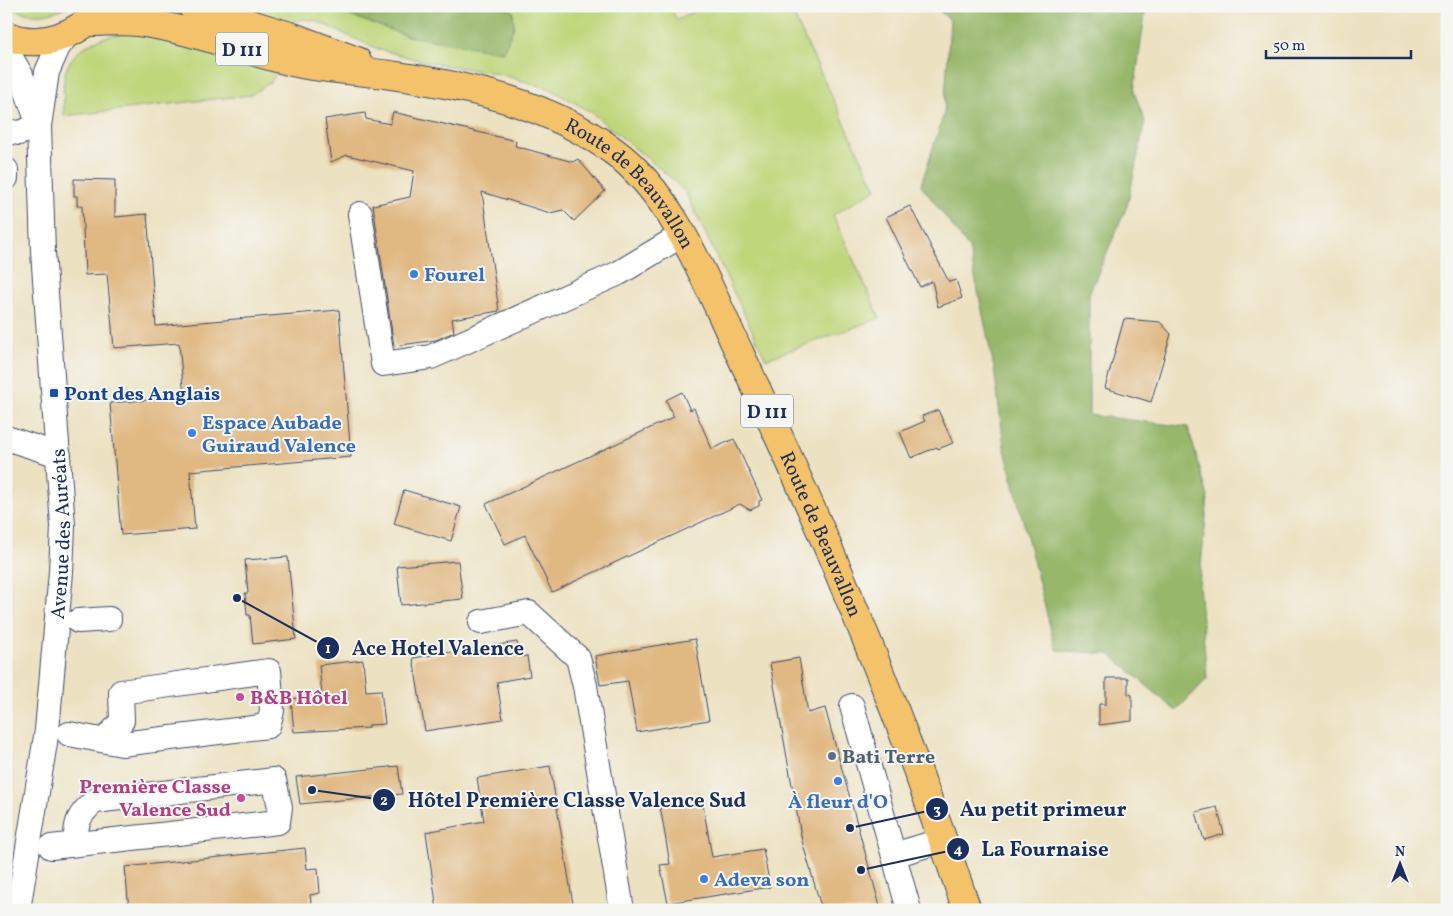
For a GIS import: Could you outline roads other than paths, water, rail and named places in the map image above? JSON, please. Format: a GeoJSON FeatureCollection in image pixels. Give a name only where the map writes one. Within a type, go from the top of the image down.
{"type":"FeatureCollection","features":[{"type":"Feature","properties":{"kind":"main road","name":"D 111"},"geometry":{"type":"LineString","coordinates":[[192,6],[294,37],[396,76]]}},
{"type":"Feature","properties":{"kind":"main road","name":"D 111"},"geometry":{"type":"LineString","coordinates":[[86,21],[135,22],[161,26],[287,61],[326,68],[396,76]]}},
{"type":"Feature","properties":{"kind":"main road"},"geometry":{"type":"LineString","coordinates":[[6,35],[29,41],[48,40],[86,21]]}},
{"type":"Feature","properties":{"kind":"main road","name":"Route de Beauvallon"},"geometry":{"type":"LineString","coordinates":[[396,76],[492,93],[523,103],[567,122],[615,152],[641,176],[682,235],[775,428],[853,602],[943,840],[966,910]]}},
{"type":"Feature","properties":{"kind":"street","name":"Avenue des Auréats"},"geometry":{"type":"LineString","coordinates":[[18,910],[38,790],[52,684],[63,526],[42,244],[39,126],[48,72],[58,47],[86,21]]}},
{"type":"Feature","properties":{"kind":"street","name":"Avenue des Auréats"},"geometry":{"type":"LineString","coordinates":[[6,49],[21,75],[39,126]]}},
{"type":"Feature","properties":{"kind":"street"},"geometry":{"type":"LineString","coordinates":[[6,131],[18,133],[39,126]]}},
{"type":"Feature","properties":{"kind":"street"},"geometry":{"type":"LineString","coordinates":[[6,170],[6,178]]}},
{"type":"Feature","properties":{"kind":"street"},"geometry":{"type":"LineString","coordinates":[[360,214],[383,364],[431,357],[619,274],[682,235]]}},
{"type":"Feature","properties":{"kind":"street"},"geometry":{"type":"LineString","coordinates":[[6,438],[59,455]]}},
{"type":"Feature","properties":{"kind":"street"},"geometry":{"type":"LineString","coordinates":[[481,622],[529,613],[578,658],[585,686],[622,910]]}},
{"type":"Feature","properties":{"kind":"street"},"geometry":{"type":"LineString","coordinates":[[78,621],[108,619]]}},
{"type":"Feature","properties":{"kind":"street"},"geometry":{"type":"LineString","coordinates":[[69,734],[122,744],[268,726],[272,711],[269,671],[121,692],[122,721],[105,740]]}},
{"type":"Feature","properties":{"kind":"street"},"geometry":{"type":"LineString","coordinates":[[852,706],[909,910]]}},
{"type":"Feature","properties":{"kind":"street"},"geometry":{"type":"LineString","coordinates":[[51,847],[278,822],[280,806],[274,780],[95,801],[84,810],[75,827],[76,843]]}},
{"type":"Feature","properties":{"kind":"street"},"geometry":{"type":"LineString","coordinates":[[894,855],[943,840]]}},
{"type":"Feature","properties":{"kind":"place","name":"Fourel"},"geometry":{"type":"Point","coordinates":[414,274]}},
{"type":"Feature","properties":{"kind":"place","name":"Pont des Anglais"},"geometry":{"type":"Point","coordinates":[54,393]}},
{"type":"Feature","properties":{"kind":"place","name":"Espace Aubade Guiraud Valence"},"geometry":{"type":"Point","coordinates":[192,433]}},
{"type":"Feature","properties":{"kind":"place","name":"Ace Hotel Valence"},"geometry":{"type":"Point","coordinates":[237,598]}},
{"type":"Feature","properties":{"kind":"place","name":"B&B Hôtel"},"geometry":{"type":"Point","coordinates":[240,697]}},
{"type":"Feature","properties":{"kind":"place","name":"Bati Terre"},"geometry":{"type":"Point","coordinates":[832,756]}},
{"type":"Feature","properties":{"kind":"place","name":"À fleur d'O"},"geometry":{"type":"Point","coordinates":[838,781]}},
{"type":"Feature","properties":{"kind":"place","name":"Hôtel Première Classe Valence Sud"},"geometry":{"type":"Point","coordinates":[312,790]}},
{"type":"Feature","properties":{"kind":"place","name":"Première Classe Valence Sud"},"geometry":{"type":"Point","coordinates":[241,798]}},
{"type":"Feature","properties":{"kind":"place","name":"Au petit primeur"},"geometry":{"type":"Point","coordinates":[850,828]}},
{"type":"Feature","properties":{"kind":"place","name":"La Fournaise"},"geometry":{"type":"Point","coordinates":[861,870]}},
{"type":"Feature","properties":{"kind":"place","name":"Adeva son"},"geometry":{"type":"Point","coordinates":[704,879]}}]}
